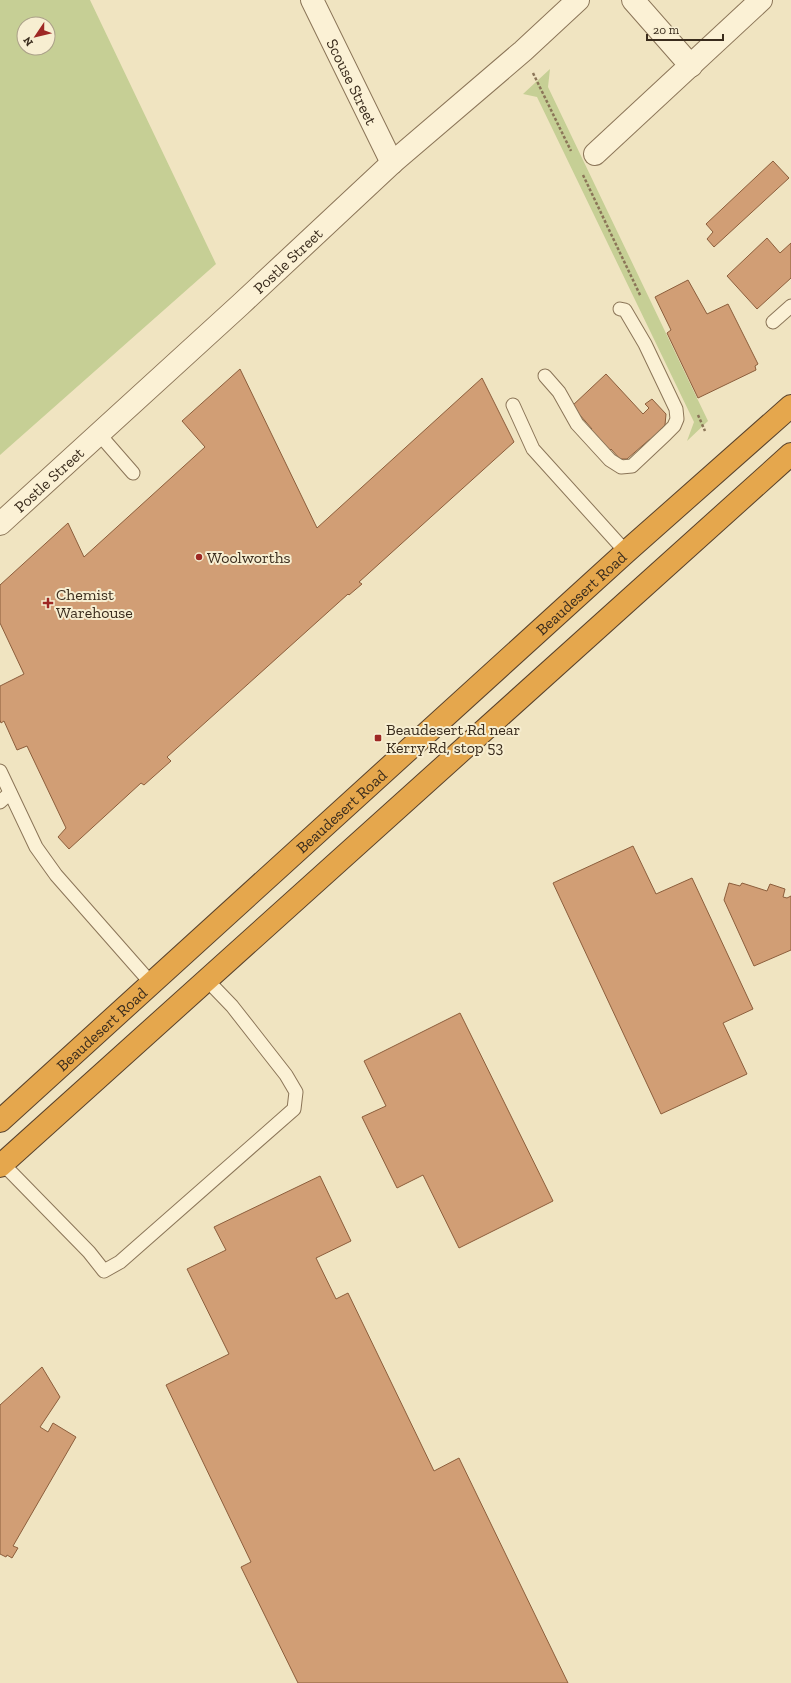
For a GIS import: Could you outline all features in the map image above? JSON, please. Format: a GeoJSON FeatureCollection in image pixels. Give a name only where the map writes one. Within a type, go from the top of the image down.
{"type":"FeatureCollection","features":[{"type":"Feature","properties":{"kind":"highway","name":"Beaudesert Road"},"geometry":{"type":"LineString","coordinates":[[0,1122],[626,552],[791,406]]}},
{"type":"Feature","properties":{"kind":"highway","name":"Beaudesert Road"},"geometry":{"type":"LineString","coordinates":[[1,1165],[791,454]]}},
{"type":"Feature","properties":{"kind":"street","name":"Scouse Street"},"geometry":{"type":"LineString","coordinates":[[312,0],[392,163]]}},
{"type":"Feature","properties":{"kind":"street","name":"Postle Street"},"geometry":{"type":"LineString","coordinates":[[0,524],[392,163],[523,51],[578,0]]}},
{"type":"Feature","properties":{"kind":"street"},"geometry":{"type":"LineString","coordinates":[[633,0],[690,66]]}},
{"type":"Feature","properties":{"kind":"street"},"geometry":{"type":"LineString","coordinates":[[595,154],[761,0]]}},
{"type":"Feature","properties":{"kind":"lane"},"geometry":{"type":"LineString","coordinates":[[773,322],[791,306]]}},
{"type":"Feature","properties":{"kind":"lane"},"geometry":{"type":"LineString","coordinates":[[544,376],[559,392],[577,424],[610,460],[621,467],[632,466],[674,426],[677,419],[676,409],[648,350],[625,310],[620,309]]}},
{"type":"Feature","properties":{"kind":"lane"},"geometry":{"type":"LineString","coordinates":[[513,405],[533,450],[626,552]]}},
{"type":"Feature","properties":{"kind":"lane"},"geometry":{"type":"LineString","coordinates":[[99,434],[134,473]]}},
{"type":"Feature","properties":{"kind":"lane"},"geometry":{"type":"LineString","coordinates":[[0,771],[36,847],[56,875],[151,983]]}},
{"type":"Feature","properties":{"kind":"lane"},"geometry":{"type":"LineString","coordinates":[[0,802],[10,793]]}},
{"type":"Feature","properties":{"kind":"lane"},"geometry":{"type":"LineString","coordinates":[[1,1165],[89,1252],[104,1271],[120,1262],[294,1109],[296,1092],[286,1075],[232,1006],[206,979]]}},
{"type":"Feature","properties":{"kind":"path"},"geometry":{"type":"LineString","coordinates":[[523,51],[572,153]]}},
{"type":"Feature","properties":{"kind":"path"},"geometry":{"type":"LineString","coordinates":[[582,174],[644,303]]}},
{"type":"Feature","properties":{"kind":"path"},"geometry":{"type":"LineString","coordinates":[[695,410],[705,431]]}},
{"type":"Feature","properties":{"kind":"green space"},"geometry":{"type":"Polygon","coordinates":[[[0,0],[90,0],[216,264],[0,455],[0,0]]]}},
{"type":"Feature","properties":{"kind":"green space"},"geometry":{"type":"Polygon","coordinates":[[[550,69],[548,87],[708,421],[687,441],[694,422],[537,97],[523,94],[550,69]]]}},
{"type":"Feature","properties":{"kind":"building"},"geometry":{"type":"Polygon","coordinates":[[[773,161],[789,178],[714,247],[707,239],[713,232],[706,224],[773,161]]]}},
{"type":"Feature","properties":{"kind":"building"},"geometry":{"type":"Polygon","coordinates":[[[767,238],[780,253],[791,243],[791,278],[757,309],[727,276],[767,238]]]}},
{"type":"Feature","properties":{"kind":"building"},"geometry":{"type":"Polygon","coordinates":[[[688,280],[707,314],[728,304],[758,364],[755,366],[756,370],[698,398],[667,333],[671,330],[655,297],[688,280]]]}},
{"type":"Feature","properties":{"kind":"building"},"geometry":{"type":"Polygon","coordinates":[[[240,369],[317,528],[482,378],[514,442],[359,582],[362,584],[349,595],[348,594],[167,757],[171,761],[144,785],[141,783],[69,849],[58,837],[66,828],[27,746],[17,750],[4,721],[1,723],[0,720],[0,686],[24,674],[0,623],[0,585],[68,523],[84,557],[205,447],[182,421],[240,369]]]}},
{"type":"Feature","properties":{"kind":"building"},"geometry":{"type":"Polygon","coordinates":[[[606,374],[643,414],[649,408],[645,404],[652,399],[666,414],[665,425],[659,431],[664,437],[655,445],[650,439],[627,459],[620,459],[611,449],[605,455],[586,434],[592,429],[572,406],[606,374]]]}},
{"type":"Feature","properties":{"kind":"building"},"geometry":{"type":"Polygon","coordinates":[[[633,846],[656,894],[692,878],[753,1009],[723,1023],[747,1074],[661,1114],[553,883],[633,846]]]}},
{"type":"Feature","properties":{"kind":"building"},"geometry":{"type":"Polygon","coordinates":[[[729,883],[740,886],[742,883],[767,891],[770,884],[785,889],[783,897],[787,898],[791,896],[791,950],[754,966],[724,900],[729,883]]]}},
{"type":"Feature","properties":{"kind":"building"},"geometry":{"type":"Polygon","coordinates":[[[460,1013],[553,1201],[459,1248],[423,1175],[397,1188],[362,1117],[386,1106],[364,1061],[460,1013]]]}},
{"type":"Feature","properties":{"kind":"building"},"geometry":{"type":"Polygon","coordinates":[[[320,1176],[351,1241],[316,1258],[336,1299],[348,1293],[434,1471],[459,1458],[568,1683],[298,1683],[241,1567],[251,1562],[166,1385],[229,1354],[187,1269],[226,1250],[214,1227],[320,1176]]]}},
{"type":"Feature","properties":{"kind":"building"},"geometry":{"type":"Polygon","coordinates":[[[42,1367],[60,1397],[40,1427],[48,1432],[53,1423],[76,1437],[13,1546],[18,1548],[12,1558],[7,1555],[6,1557],[0,1554],[0,1405],[42,1367]]]}},
{"type":"Feature","properties":{"kind":"place","name":"Woolworths"},"geometry":{"type":"Point","coordinates":[199,557]}},
{"type":"Feature","properties":{"kind":"place","name":"Chemist Warehouse"},"geometry":{"type":"Point","coordinates":[48,603]}},
{"type":"Feature","properties":{"kind":"place","name":"Beaudesert Rd near Kerry Rd, stop 53"},"geometry":{"type":"Point","coordinates":[378,738]}}]}
